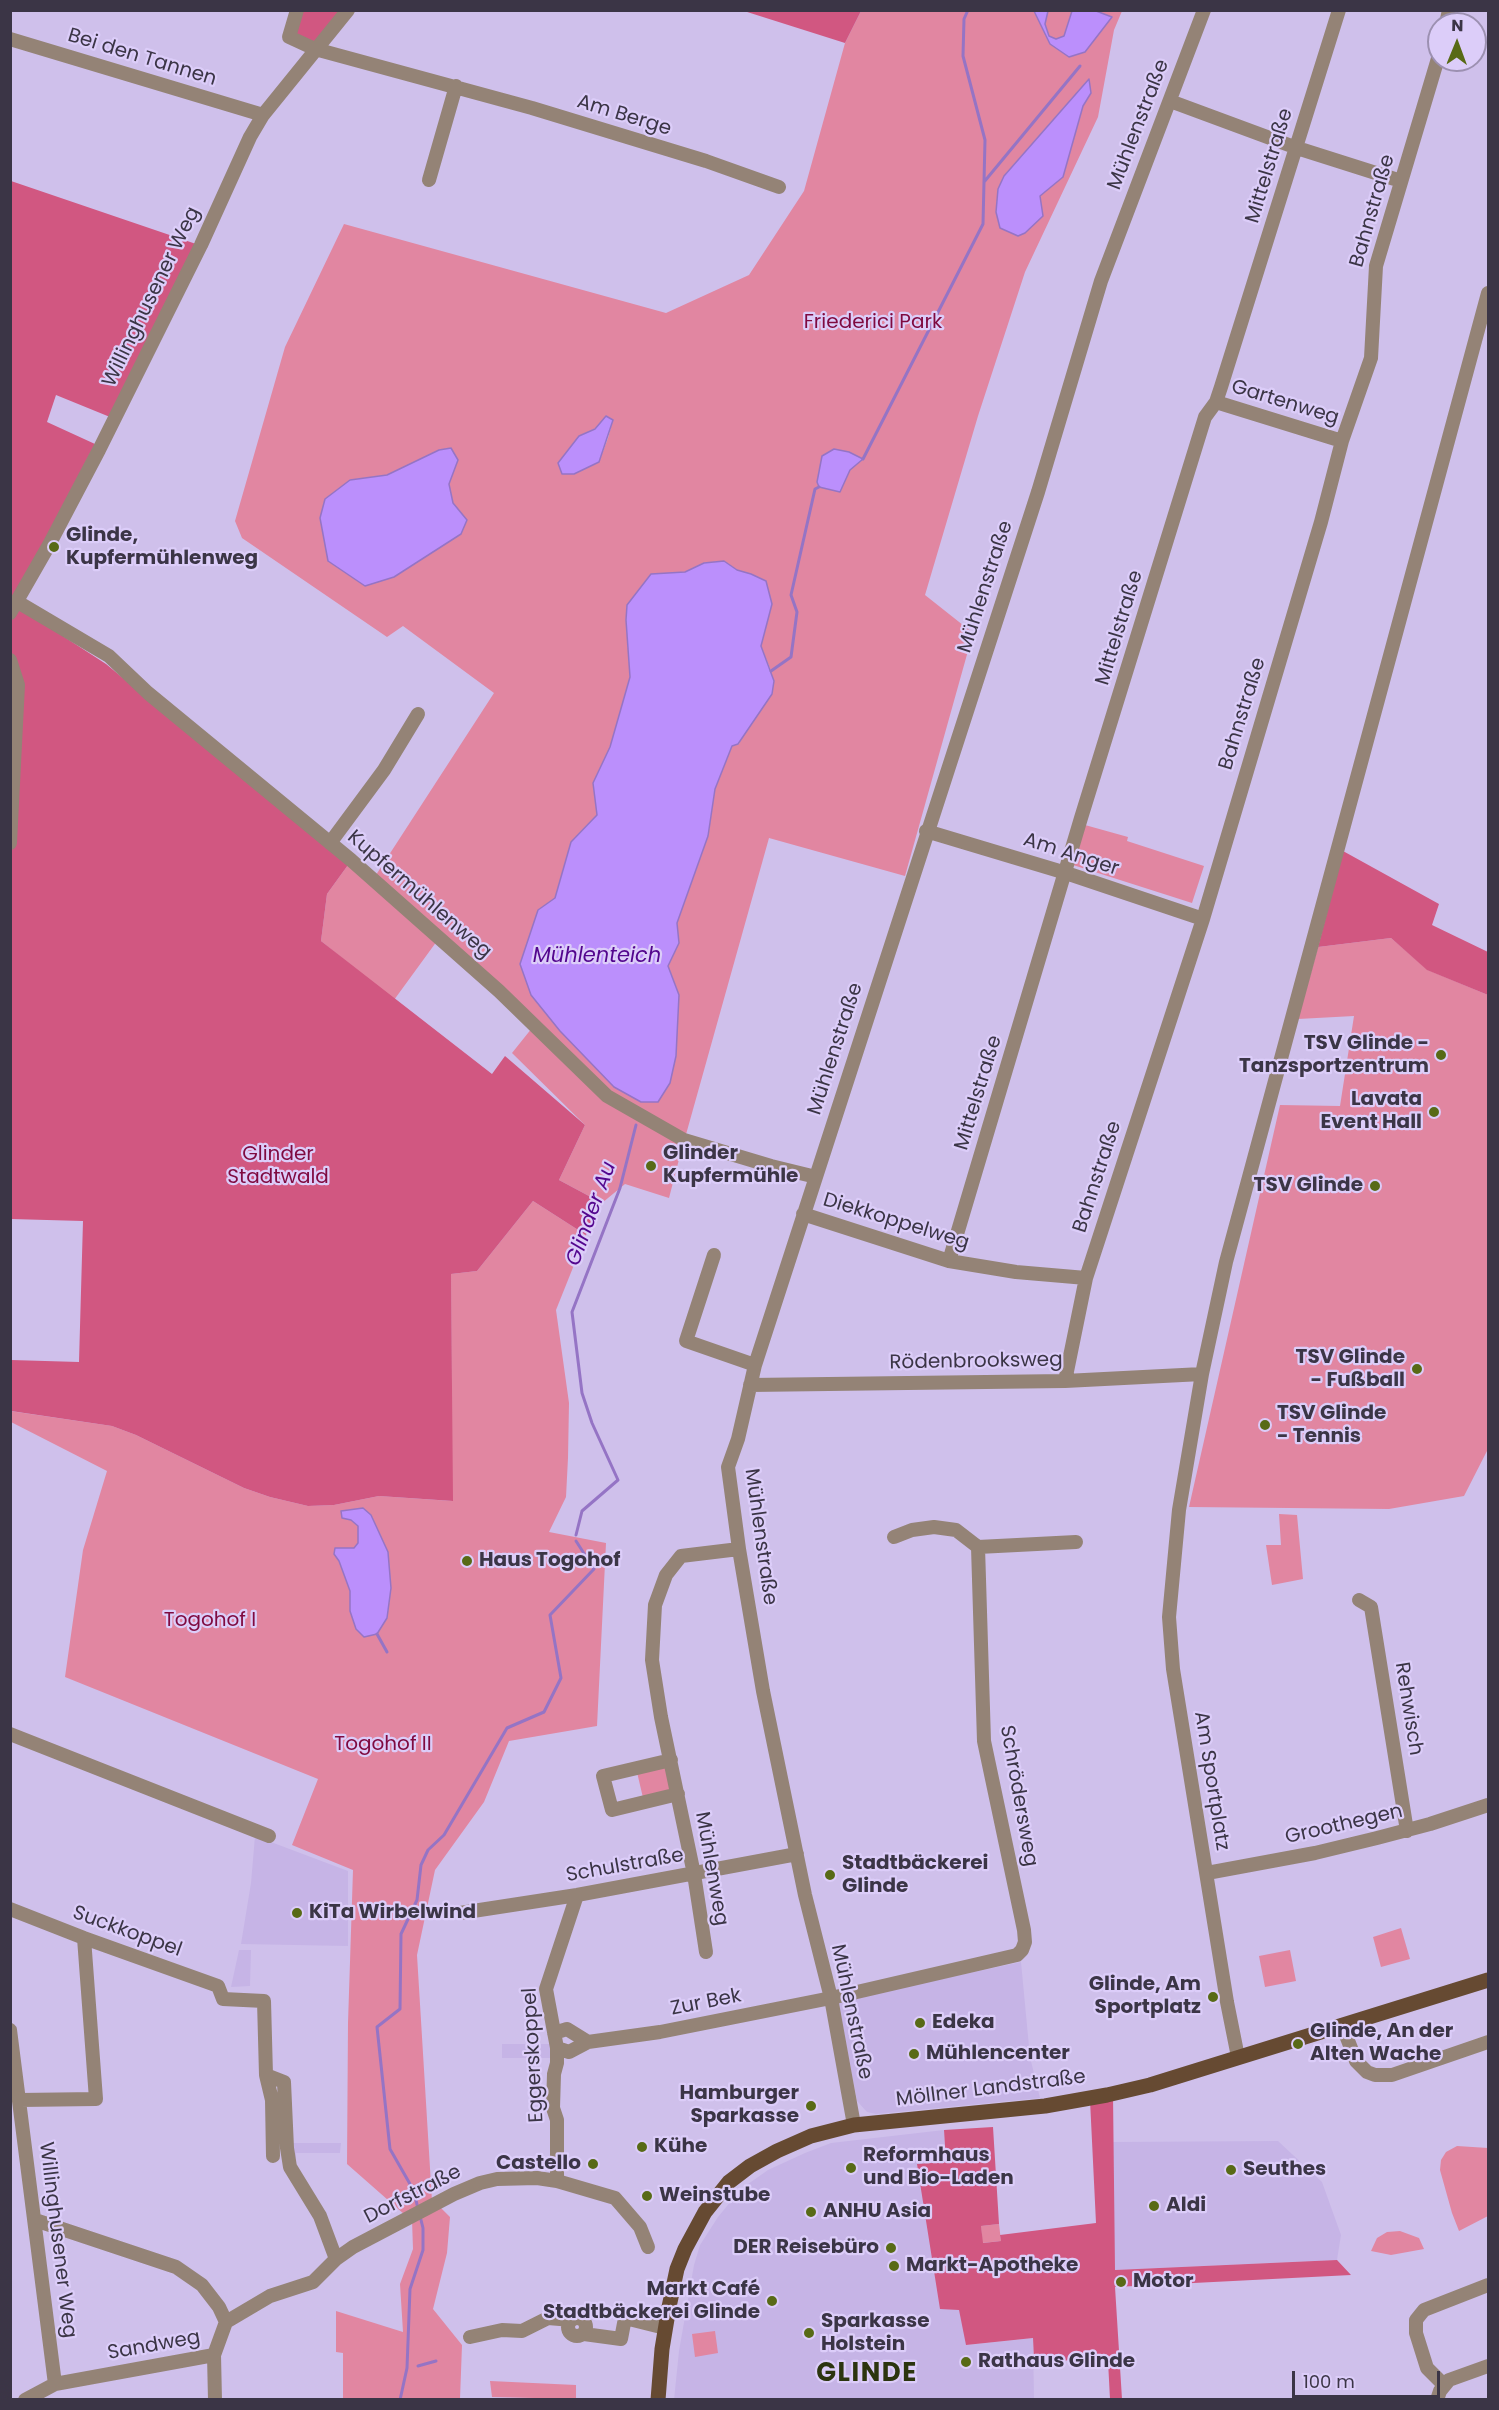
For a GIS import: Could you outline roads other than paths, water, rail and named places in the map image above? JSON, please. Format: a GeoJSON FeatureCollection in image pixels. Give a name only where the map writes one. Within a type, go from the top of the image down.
{"type":"FeatureCollection","features":[{"type":"Feature","properties":{"kind":"main road","name":"Möllner Landstraße"},"geometry":{"type":"LineString","coordinates":[[658,2400],[665,2328],[674,2280],[685,2249],[705,2212],[729,2182],[750,2166],[802,2139],[854,2126],[1074,2102],[1150,2085],[1488,1980]]}},
{"type":"Feature","properties":{"kind":"street","name":"Am Berge"},"geometry":{"type":"LineString","coordinates":[[297,10],[289,37],[315,49],[456,86],[706,161],[779,187]]}},
{"type":"Feature","properties":{"kind":"street","name":"Willinghusener Weg"},"geometry":{"type":"LineString","coordinates":[[13,607],[50,545],[99,450],[201,245],[250,137],[263,115],[348,10]]}},
{"type":"Feature","properties":{"kind":"street","name":"Mühlenstraße"},"geometry":{"type":"LineString","coordinates":[[854,2126],[831,1998],[797,1854],[764,1691],[739,1549],[728,1467],[738,1439],[755,1365],[1038,492],[1101,281],[1204,10]]}},
{"type":"Feature","properties":{"kind":"street","name":"Mittelstraße"},"geometry":{"type":"LineString","coordinates":[[950,1261],[1081,818],[1205,417],[1216,402],[1339,10]]}},
{"type":"Feature","properties":{"kind":"street","name":"Bei den Tannen"},"geometry":{"type":"LineString","coordinates":[[10,39],[263,115]]}},
{"type":"Feature","properties":{"kind":"street","name":"Bahnstraße"},"geometry":{"type":"LineString","coordinates":[[1065,1381],[1086,1278],[1203,919],[1321,522],[1342,441],[1371,358],[1376,266],[1434,72]]}},
{"type":"Feature","properties":{"kind":"street"},"geometry":{"type":"LineString","coordinates":[[429,180],[456,86]]}},
{"type":"Feature","properties":{"kind":"street"},"geometry":{"type":"LineString","coordinates":[[1170,101],[1297,148],[1401,181]]}},
{"type":"Feature","properties":{"kind":"street","name":"Am Sportplatz"},"geometry":{"type":"LineString","coordinates":[[1238,2057],[1227,2002],[1170,1642],[1169,1602],[1179,1510],[1202,1374],[1226,1262],[1488,293]]}},
{"type":"Feature","properties":{"kind":"street","name":"Gartenweg"},"geometry":{"type":"LineString","coordinates":[[1216,402],[1342,441]]}},
{"type":"Feature","properties":{"kind":"street","name":"Kupfermühlenweg"},"geometry":{"type":"LineString","coordinates":[[13,607],[110,656],[148,693],[330,843],[499,991],[607,1096],[684,1140],[816,1177]]}},
{"type":"Feature","properties":{"kind":"street"},"geometry":{"type":"LineString","coordinates":[[10,660],[18,685],[10,843]]}},
{"type":"Feature","properties":{"kind":"street"},"geometry":{"type":"LineString","coordinates":[[330,843],[384,770],[418,714]]}},
{"type":"Feature","properties":{"kind":"street","name":"Am Anger"},"geometry":{"type":"LineString","coordinates":[[927,831],[1066,873],[1203,919]]}},
{"type":"Feature","properties":{"kind":"street","name":"Diekkoppelweg"},"geometry":{"type":"LineString","coordinates":[[803,1214],[950,1261],[1016,1272],[1086,1278]]}},
{"type":"Feature","properties":{"kind":"street"},"geometry":{"type":"LineString","coordinates":[[714,1256],[686,1341],[755,1365]]}},
{"type":"Feature","properties":{"kind":"street","name":"Rödenbrooksweg"},"geometry":{"type":"LineString","coordinates":[[750,1385],[1065,1381],[1202,1374]]}},
{"type":"Feature","properties":{"kind":"street"},"geometry":{"type":"LineString","coordinates":[[894,1537],[912,1530],[934,1527],[956,1530],[978,1547],[1076,1542]]}},
{"type":"Feature","properties":{"kind":"street","name":"Schrödersweg"},"geometry":{"type":"LineString","coordinates":[[831,1998],[1006,1959],[1017,1955],[1025,1942],[984,1740],[978,1547]]}},
{"type":"Feature","properties":{"kind":"street","name":"Mühlenweg"},"geometry":{"type":"LineString","coordinates":[[706,1952],[694,1874],[661,1717],[652,1660],[655,1605],[666,1575],[681,1556],[739,1549]]}},
{"type":"Feature","properties":{"kind":"street","name":"Rehwisch"},"geometry":{"type":"LineString","coordinates":[[1359,1600],[1371,1607],[1407,1831]]}},
{"type":"Feature","properties":{"kind":"street"},"geometry":{"type":"LineString","coordinates":[[10,1734],[269,1836]]}},
{"type":"Feature","properties":{"kind":"street","name":"Mühlenweg"},"geometry":{"type":"LineString","coordinates":[[670,1760],[603,1776],[612,1810],[678,1794]]}},
{"type":"Feature","properties":{"kind":"street","name":"Groothegen"},"geometry":{"type":"LineString","coordinates":[[1207,1873],[1315,1853],[1407,1831],[1488,1805]]}},
{"type":"Feature","properties":{"kind":"street","name":"Schulstraße"},"geometry":{"type":"LineString","coordinates":[[460,1913],[577,1895],[797,1854]]}},
{"type":"Feature","properties":{"kind":"street","name":"Eggerskoppel"},"geometry":{"type":"LineString","coordinates":[[557,2181],[558,2139],[553,2097],[557,2048],[546,1989],[577,1895]]}},
{"type":"Feature","properties":{"kind":"street","name":"Suckkoppel"},"geometry":{"type":"LineString","coordinates":[[10,1909],[218,1986],[223,1999],[264,2001],[266,2074],[284,2082],[278,2102]]}},
{"type":"Feature","properties":{"kind":"street"},"geometry":{"type":"LineString","coordinates":[[20,2100],[96,2099],[84,1938]]}},
{"type":"Feature","properties":{"kind":"street","name":"Zur Bek"},"geometry":{"type":"LineString","coordinates":[[557,2048],[569,2052],[588,2042],[660,2032],[831,1998]]}},
{"type":"Feature","properties":{"kind":"street"},"geometry":{"type":"LineString","coordinates":[[1342,2025],[1356,2061],[1367,2072],[1375,2075],[1392,2075],[1488,2042]]}},
{"type":"Feature","properties":{"kind":"street"},"geometry":{"type":"LineString","coordinates":[[554,2033],[567,2029],[588,2042]]}},
{"type":"Feature","properties":{"kind":"street","name":"Willinghusener Weg"},"geometry":{"type":"LineString","coordinates":[[10,2030],[55,2384]]}},
{"type":"Feature","properties":{"kind":"street"},"geometry":{"type":"LineString","coordinates":[[273,2156],[278,2102]]}},
{"type":"Feature","properties":{"kind":"street"},"geometry":{"type":"LineString","coordinates":[[278,2102],[290,2167],[320,2216],[336,2259]]}},
{"type":"Feature","properties":{"kind":"street","name":"Dorfstraße"},"geometry":{"type":"LineString","coordinates":[[226,2322],[270,2296],[314,2282],[336,2259],[353,2247],[454,2194],[497,2179],[529,2178],[557,2181],[615,2198],[640,2228],[648,2247]]}},
{"type":"Feature","properties":{"kind":"street"},"geometry":{"type":"LineString","coordinates":[[34,2220],[176,2267],[202,2285],[219,2307],[226,2322],[214,2355]]}},
{"type":"Feature","properties":{"kind":"street"},"geometry":{"type":"LineString","coordinates":[[1444,2385],[1427,2368],[1416,2333],[1416,2320],[1424,2310],[1488,2285]]}},
{"type":"Feature","properties":{"kind":"street"},"geometry":{"type":"LineString","coordinates":[[470,2337],[502,2330],[522,2331],[548,2318],[580,2319],[585,2322],[584,2334],[621,2339],[625,2318],[665,2328]]}},
{"type":"Feature","properties":{"kind":"street","name":"Sandweg"},"geometry":{"type":"LineString","coordinates":[[25,2400],[55,2384],[214,2355],[215,2400]]}},
{"type":"Feature","properties":{"kind":"street"},"geometry":{"type":"LineString","coordinates":[[1437,2400],[1444,2385],[1456,2376],[1488,2366]]}},
{"type":"Feature","properties":{"kind":"water"},"geometry":{"type":"Polygon","coordinates":[[[1034,11],[1048,11],[1045,24],[1049,36],[1056,39],[1064,36],[1072,11],[1096,11],[1112,17],[1085,52],[1069,57],[1050,44],[1034,11]]]}},
{"type":"Feature","properties":{"kind":"water"},"geometry":{"type":"Polygon","coordinates":[[[1089,79],[1091,93],[1083,106],[1063,177],[1040,196],[1043,216],[1025,233],[1018,236],[1000,228],[996,212],[998,189],[1004,176],[1089,79]]]}},
{"type":"Feature","properties":{"kind":"water"},"geometry":{"type":"Polygon","coordinates":[[[606,416],[613,420],[599,462],[574,474],[562,474],[558,463],[579,436],[595,429],[606,416]]]}},
{"type":"Feature","properties":{"kind":"water"},"geometry":{"type":"Polygon","coordinates":[[[451,448],[458,460],[449,484],[453,503],[467,520],[461,534],[394,577],[365,586],[328,561],[320,518],[325,499],[350,480],[387,475],[439,450],[451,448]]]}},
{"type":"Feature","properties":{"kind":"water"},"geometry":{"type":"Polygon","coordinates":[[[834,449],[849,452],[863,459],[850,470],[840,492],[819,487],[817,482],[822,456],[834,449]]]}},
{"type":"Feature","properties":{"kind":"water","name":"Mühlenteich"},"geometry":{"type":"Polygon","coordinates":[[[724,561],[737,570],[766,581],[772,604],[761,646],[774,681],[772,694],[738,744],[732,746],[715,789],[708,836],[677,923],[679,943],[668,966],[679,995],[676,1056],[670,1083],[658,1102],[641,1102],[614,1087],[560,1031],[531,995],[520,964],[538,910],[555,898],[571,842],[597,815],[593,783],[610,747],[630,677],[627,605],[651,574],[685,572],[704,563],[724,561]]]}},
{"type":"Feature","properties":{"kind":"water"},"geometry":{"type":"Polygon","coordinates":[[[363,1508],[371,1515],[388,1552],[391,1588],[387,1618],[377,1634],[364,1637],[356,1629],[350,1611],[350,1591],[339,1561],[334,1554],[335,1548],[354,1548],[358,1543],[358,1526],[351,1520],[342,1518],[341,1511],[363,1508]]]}},
{"type":"Feature","properties":{"kind":"waterway","name":"Glinder Au"},"geometry":{"type":"LineString","coordinates":[[863,459],[983,224],[985,140],[963,56],[964,19],[968,10]]}},
{"type":"Feature","properties":{"kind":"waterway"},"geometry":{"type":"LineString","coordinates":[[984,182],[1080,66]]}},
{"type":"Feature","properties":{"kind":"waterway","name":"Glinder Au"},"geometry":{"type":"LineString","coordinates":[[771,671],[791,657],[797,612],[791,595],[815,489],[819,487]]}},
{"type":"Feature","properties":{"kind":"waterway"},"geometry":{"type":"LineString","coordinates":[[576,1535],[582,1511],[618,1480],[592,1423],[582,1393],[572,1312],[620,1188],[636,1125]]}},
{"type":"Feature","properties":{"kind":"waterway"},"geometry":{"type":"LineString","coordinates":[[418,2209],[414,2191],[390,2149],[377,2027],[400,2009],[401,1934],[417,1900],[421,1865],[428,1850],[444,1835],[507,1728],[544,1712],[561,1678],[550,1615],[594,1569],[576,1541]]}},
{"type":"Feature","properties":{"kind":"waterway"},"geometry":{"type":"LineString","coordinates":[[377,1634],[387,1652]]}},
{"type":"Feature","properties":{"kind":"waterway"},"geometry":{"type":"LineString","coordinates":[[400,2400],[407,2368],[410,2289],[423,2250],[423,2228],[420,2216]]}},
{"type":"Feature","properties":{"kind":"waterway"},"geometry":{"type":"LineString","coordinates":[[418,2366],[436,2361]]}},
{"type":"Feature","properties":{"kind":"place","name":"Glinde, Kupfermühlenweg"},"geometry":{"type":"Point","coordinates":[54,547]}},
{"type":"Feature","properties":{"kind":"place","name":"TSV Glinde - Tanzsportzentrum"},"geometry":{"type":"Point","coordinates":[1441,1055]}},
{"type":"Feature","properties":{"kind":"place","name":"Lavata Event Hall"},"geometry":{"type":"Point","coordinates":[1434,1112]}},
{"type":"Feature","properties":{"kind":"place","name":"Glinder Kupfermühle"},"geometry":{"type":"Point","coordinates":[651,1166]}},
{"type":"Feature","properties":{"kind":"place","name":"TSV Glinde"},"geometry":{"type":"Point","coordinates":[1375,1186]}},
{"type":"Feature","properties":{"kind":"place","name":"TSV Glinde - Fußball"},"geometry":{"type":"Point","coordinates":[1417,1369]}},
{"type":"Feature","properties":{"kind":"place","name":"TSV Glinde - Tennis"},"geometry":{"type":"Point","coordinates":[1265,1425]}},
{"type":"Feature","properties":{"kind":"place","name":"Haus Togohof"},"geometry":{"type":"Point","coordinates":[467,1561]}},
{"type":"Feature","properties":{"kind":"place","name":"Stadtbäckerei Glinde"},"geometry":{"type":"Point","coordinates":[830,1875]}},
{"type":"Feature","properties":{"kind":"place","name":"KiTa Wirbelwind"},"geometry":{"type":"Point","coordinates":[297,1913]}},
{"type":"Feature","properties":{"kind":"place","name":"Glinde, Am Sportplatz"},"geometry":{"type":"Point","coordinates":[1213,1997]}},
{"type":"Feature","properties":{"kind":"place","name":"Edeka"},"geometry":{"type":"Point","coordinates":[920,2023]}},
{"type":"Feature","properties":{"kind":"place","name":"Glinde, An der Alten Wache"},"geometry":{"type":"Point","coordinates":[1298,2044]}},
{"type":"Feature","properties":{"kind":"place","name":"Mühlencenter"},"geometry":{"type":"Point","coordinates":[914,2054]}},
{"type":"Feature","properties":{"kind":"place","name":"Hamburger Sparkasse"},"geometry":{"type":"Point","coordinates":[811,2106]}},
{"type":"Feature","properties":{"kind":"place","name":"Kühe"},"geometry":{"type":"Point","coordinates":[642,2147]}},
{"type":"Feature","properties":{"kind":"place","name":"Castello"},"geometry":{"type":"Point","coordinates":[593,2164]}},
{"type":"Feature","properties":{"kind":"place","name":"Reformhaus und Bio-Laden"},"geometry":{"type":"Point","coordinates":[851,2168]}},
{"type":"Feature","properties":{"kind":"place","name":"Seuthes"},"geometry":{"type":"Point","coordinates":[1231,2170]}},
{"type":"Feature","properties":{"kind":"place","name":"Weinstube"},"geometry":{"type":"Point","coordinates":[647,2196]}},
{"type":"Feature","properties":{"kind":"place","name":"Aldi"},"geometry":{"type":"Point","coordinates":[1154,2206]}},
{"type":"Feature","properties":{"kind":"place","name":"ANHU Asia"},"geometry":{"type":"Point","coordinates":[811,2212]}},
{"type":"Feature","properties":{"kind":"place","name":"DER Reisebüro"},"geometry":{"type":"Point","coordinates":[891,2248]}},
{"type":"Feature","properties":{"kind":"place","name":"Markt-Apotheke"},"geometry":{"type":"Point","coordinates":[894,2266]}},
{"type":"Feature","properties":{"kind":"place","name":"Motor"},"geometry":{"type":"Point","coordinates":[1121,2282]}},
{"type":"Feature","properties":{"kind":"place","name":"Markt Café Stadtbäckerei Glinde"},"geometry":{"type":"Point","coordinates":[772,2301]}},
{"type":"Feature","properties":{"kind":"place","name":"Sparkasse Holstein"},"geometry":{"type":"Point","coordinates":[809,2333]}},
{"type":"Feature","properties":{"kind":"place","name":"Rathaus Glinde"},"geometry":{"type":"Point","coordinates":[966,2362]}},
{"type":"Feature","properties":{"kind":"district","name":"GLINDE"},"geometry":{"type":"Point","coordinates":[867,2374]}},
{"type":"Feature","properties":{"kind":"park label","name":"Friederici Park"},"geometry":{"type":"Point","coordinates":[873,323]}},
{"type":"Feature","properties":{"kind":"park label","name":"Glinder Stadtwald"},"geometry":{"type":"Point","coordinates":[278,1166]}},
{"type":"Feature","properties":{"kind":"park label","name":"Togohof I"},"geometry":{"type":"Point","coordinates":[210,1621]}},
{"type":"Feature","properties":{"kind":"park label","name":"Togohof II"},"geometry":{"type":"Point","coordinates":[383,1745]}}]}
